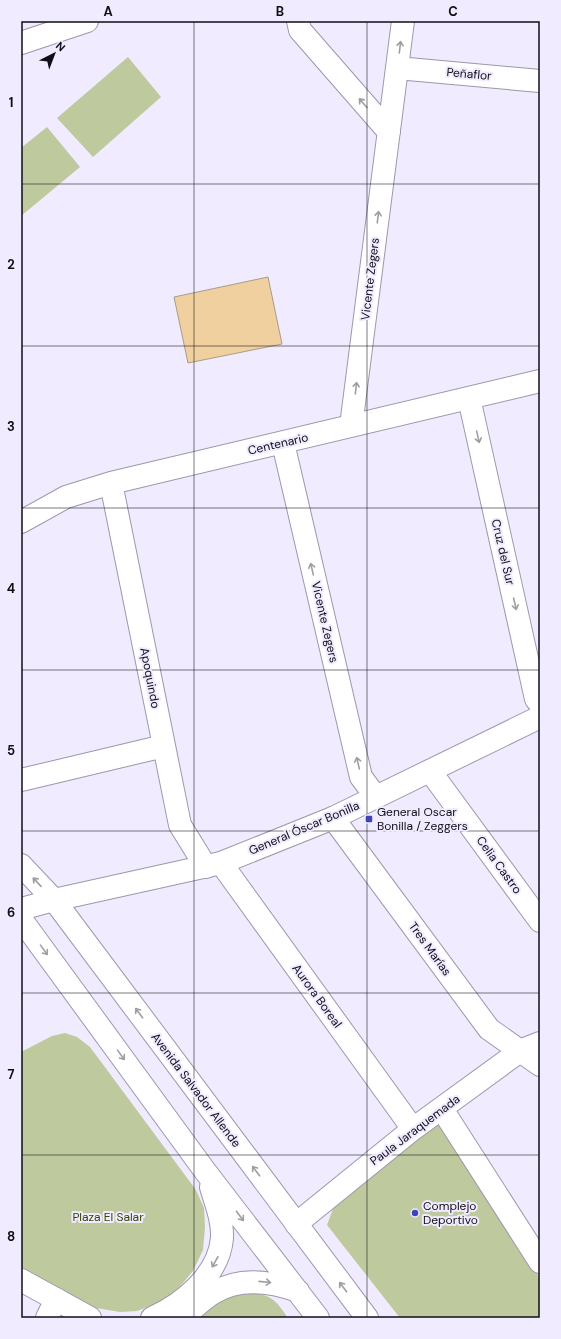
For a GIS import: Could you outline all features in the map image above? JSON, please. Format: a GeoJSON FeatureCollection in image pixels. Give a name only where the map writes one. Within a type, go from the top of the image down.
{"type":"FeatureCollection","features":[{"type":"Feature","properties":{"kind":"main road"},"geometry":{"type":"LineString","coordinates":[[21,43],[87,21]]}},
{"type":"Feature","properties":{"kind":"main road"},"geometry":{"type":"LineString","coordinates":[[298,21],[300,30],[389,132]]}},
{"type":"Feature","properties":{"kind":"main road","name":"Vicente Zegers"},"geometry":{"type":"LineString","coordinates":[[351,426],[403,21]]}},
{"type":"Feature","properties":{"kind":"main road","name":"Peñaflor"},"geometry":{"type":"LineString","coordinates":[[397,68],[540,81]]}},
{"type":"Feature","properties":{"kind":"main road","name":"Centenario"},"geometry":{"type":"LineString","coordinates":[[21,522],[66,497],[111,483],[540,381]]}},
{"type":"Feature","properties":{"kind":"main road","name":"Cruz del Sur"},"geometry":{"type":"LineString","coordinates":[[469,398],[539,716]]}},
{"type":"Feature","properties":{"kind":"main road","name":"Vicente Zegers"},"geometry":{"type":"LineString","coordinates":[[283,443],[361,777],[376,797]]}},
{"type":"Feature","properties":{"kind":"main road","name":"Apoquindo"},"geometry":{"type":"LineString","coordinates":[[111,483],[180,825],[214,865]]}},
{"type":"Feature","properties":{"kind":"main road","name":"General Óscar Bonilla"},"geometry":{"type":"LineString","coordinates":[[21,909],[54,900],[214,865],[333,818],[539,716]]}},
{"type":"Feature","properties":{"kind":"main road"},"geometry":{"type":"LineString","coordinates":[[21,780],[164,746]]}},
{"type":"Feature","properties":{"kind":"main road","name":"Celia Castro"},"geometry":{"type":"LineString","coordinates":[[430,771],[540,921]]}},
{"type":"Feature","properties":{"kind":"main road","name":"Tres Marías"},"geometry":{"type":"LineString","coordinates":[[333,818],[489,1029],[540,1065]]}},
{"type":"Feature","properties":{"kind":"main road","name":"Avenida Salvador Allende"},"geometry":{"type":"LineString","coordinates":[[21,864],[54,900],[367,1318]]}},
{"type":"Feature","properties":{"kind":"main road","name":"Aurora Boreal"},"geometry":{"type":"LineString","coordinates":[[214,865],[413,1129]]}},
{"type":"Feature","properties":{"kind":"main road"},"geometry":{"type":"LineString","coordinates":[[21,919],[205,1171],[318,1318]]}},
{"type":"Feature","properties":{"kind":"main road","name":"Paula Jaraquemada"},"geometry":{"type":"LineString","coordinates":[[296,1224],[413,1129],[520,1051],[540,1043]]}},
{"type":"Feature","properties":{"kind":"main road"},"geometry":{"type":"LineString","coordinates":[[442,1109],[540,1262]]}},
{"type":"Feature","properties":{"kind":"main road"},"geometry":{"type":"LineString","coordinates":[[152,1318],[165,1312],[187,1297],[210,1272],[218,1257],[222,1238],[221,1218],[205,1171]]}},
{"type":"Feature","properties":{"kind":"main road"},"geometry":{"type":"LineString","coordinates":[[21,1280],[52,1309],[90,1318]]}},
{"type":"Feature","properties":{"kind":"main road"},"geometry":{"type":"LineString","coordinates":[[183,1317],[213,1293],[238,1283],[266,1282],[282,1285],[298,1291]]}},
{"type":"Feature","properties":{"kind":"green space"},"geometry":{"type":"Polygon","coordinates":[[[128,57],[161,97],[93,157],[57,118],[128,57]]]}},
{"type":"Feature","properties":{"kind":"green space"},"geometry":{"type":"Polygon","coordinates":[[[47,127],[80,167],[21,216],[21,148],[47,127]]]}},
{"type":"Feature","properties":{"kind":"green space","name":"Plaza El Salar"},"geometry":{"type":"Polygon","coordinates":[[[65,1033],[77,1037],[90,1047],[196,1190],[204,1208],[205,1227],[203,1250],[193,1271],[177,1290],[158,1303],[137,1311],[120,1312],[96,1308],[21,1268],[21,1052],[52,1036],[65,1033]]]}},
{"type":"Feature","properties":{"kind":"green space","name":"Complejo Deportivo"},"geometry":{"type":"Polygon","coordinates":[[[439,1119],[540,1278],[540,1318],[400,1318],[327,1225],[336,1201],[439,1119]]]}},
{"type":"Feature","properties":{"kind":"green space"},"geometry":{"type":"Polygon","coordinates":[[[254,1292],[271,1298],[288,1318],[199,1318],[205,1311],[217,1302],[230,1296],[254,1292]]]}},
{"type":"Feature","properties":{"kind":"building"},"geometry":{"type":"Polygon","coordinates":[[[268,277],[282,344],[188,363],[174,297],[268,277]]]}},
{"type":"Feature","properties":{"kind":"place","name":"General Oscar Bonilla / Zeggers"},"geometry":{"type":"Point","coordinates":[369,819]}},
{"type":"Feature","properties":{"kind":"place","name":"Complejo Deportivo"},"geometry":{"type":"Point","coordinates":[415,1213]}}]}
